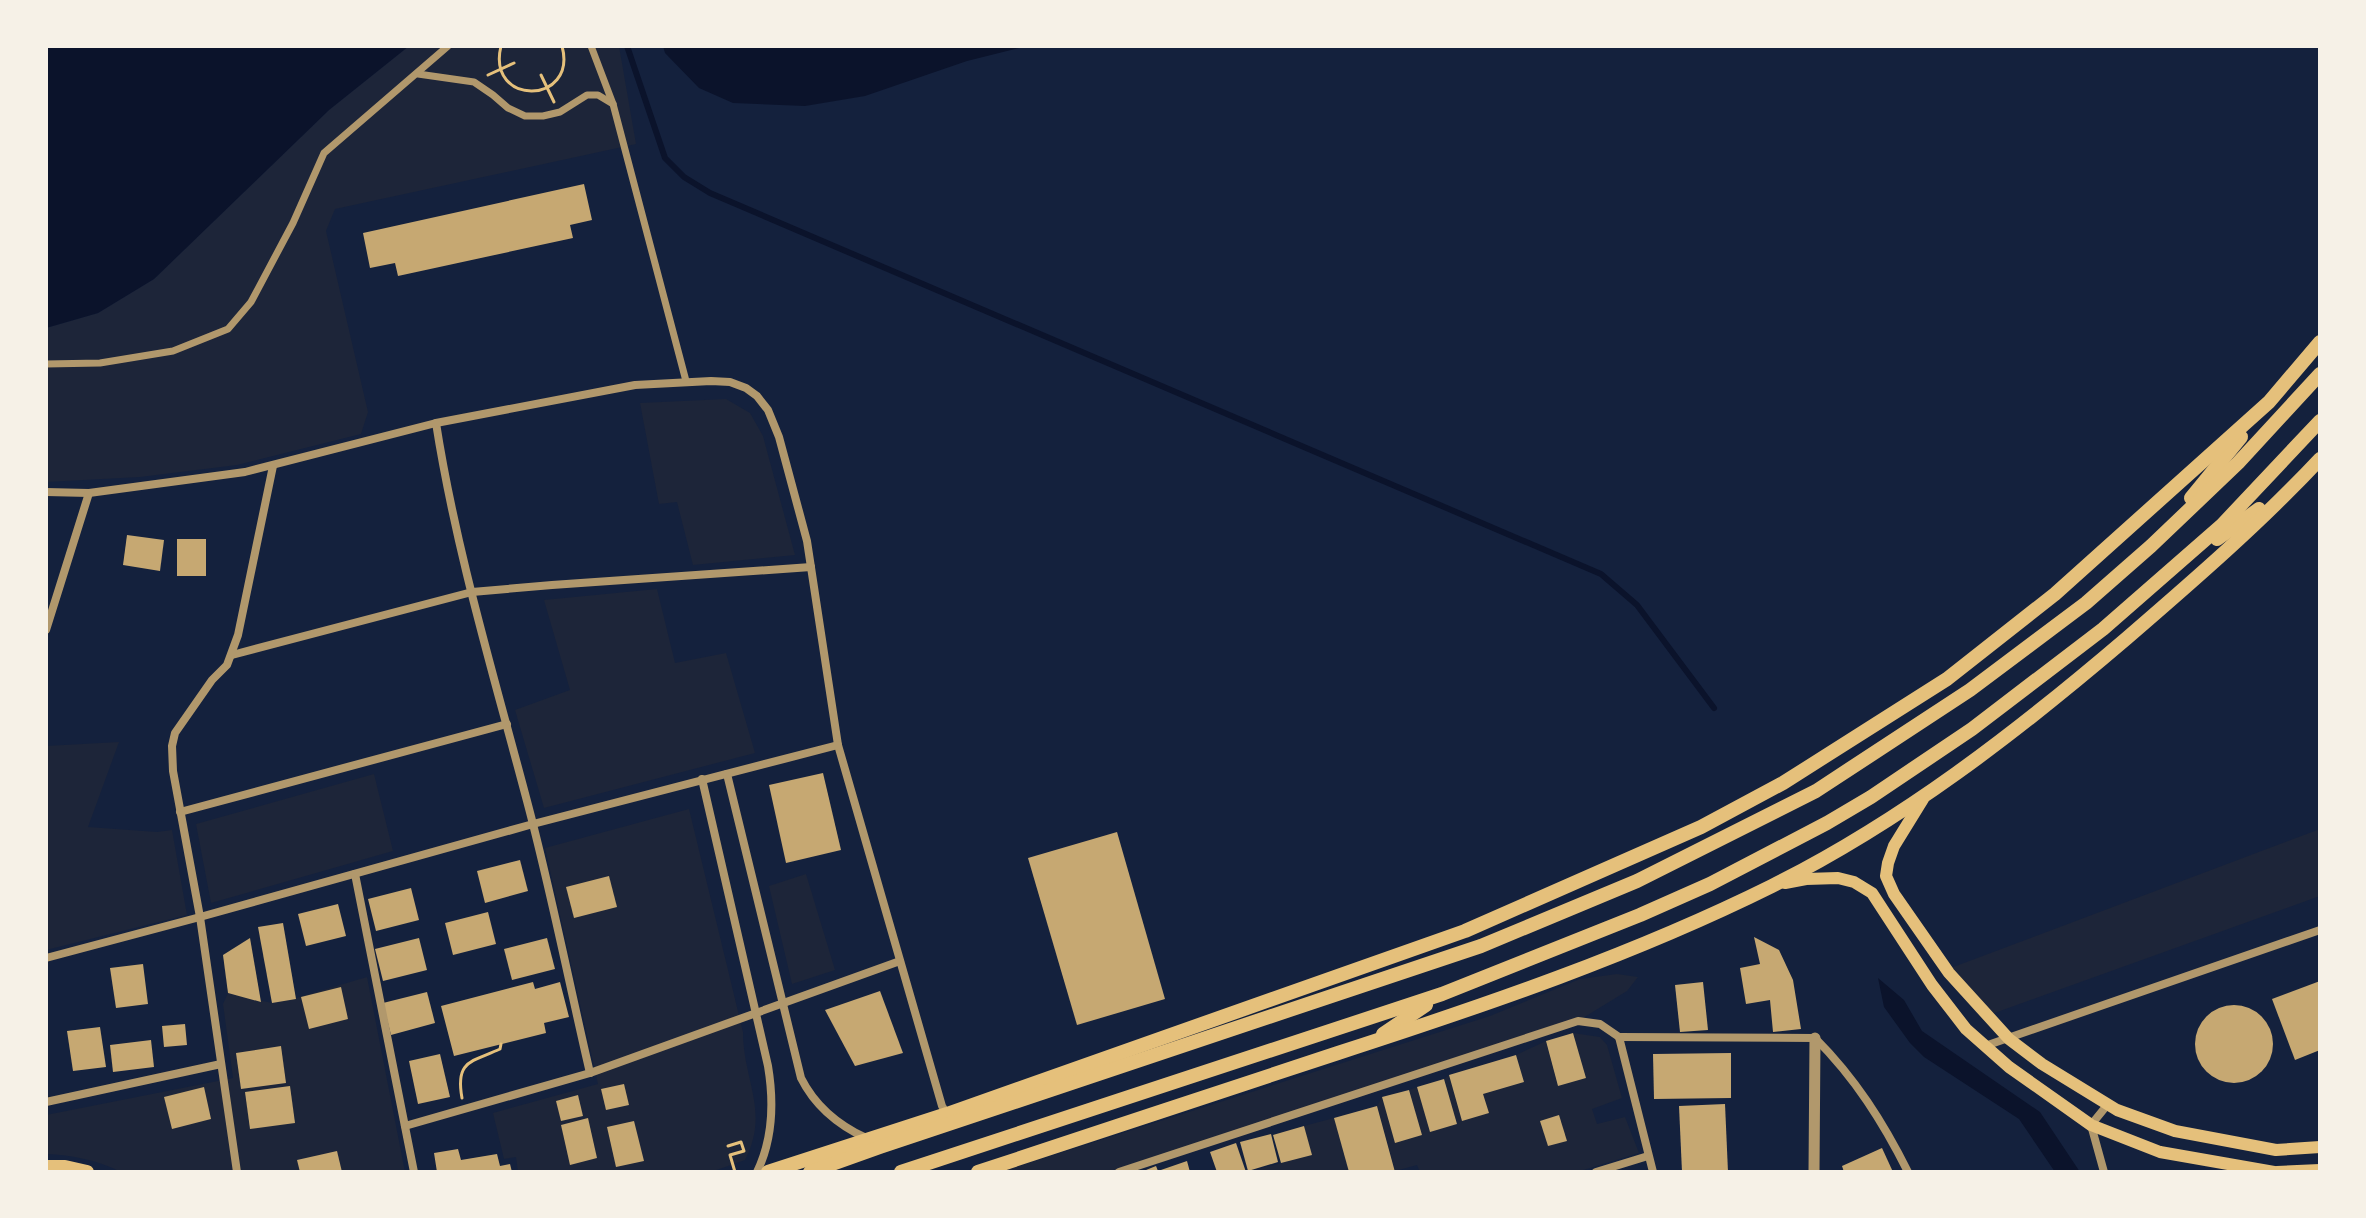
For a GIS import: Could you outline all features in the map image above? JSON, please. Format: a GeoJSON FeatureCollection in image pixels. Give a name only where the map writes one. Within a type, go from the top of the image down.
{"type":"FeatureCollection","features":[{"type":"Feature","properties":{"kind":"highway"},"geometry":{"type":"LineString","coordinates":[[2151,546],[2320,342]]}},
{"type":"Feature","properties":{"kind":"highway"},"geometry":{"type":"LineString","coordinates":[[810,1172],[1481,946],[1637,881],[1816,791],[1970,690],[2074,612],[2151,546],[2238,463],[2320,374]]}},
{"type":"Feature","properties":{"kind":"highway"},"geometry":{"type":"LineString","coordinates":[[768,1172],[947,1114],[1465,931],[1701,827],[1783,783],[1959,670],[2055,594],[2269,402]]}},
{"type":"Feature","properties":{"kind":"highway"},"geometry":{"type":"LineString","coordinates":[[901,1172],[1442,994],[1710,884],[1827,823],[1972,729],[2103,629],[2222,525],[2320,421]]}},
{"type":"Feature","properties":{"kind":"highway"},"geometry":{"type":"LineString","coordinates":[[978,1172],[1492,1003],[1672,933],[1774,885],[1854,840],[1978,760],[2057,698],[2198,577],[2320,459]]}},
{"type":"Feature","properties":{"kind":"highway"},"geometry":{"type":"LineString","coordinates":[[2174,568],[2298,483]]}},
{"type":"Feature","properties":{"kind":"highway"},"geometry":{"type":"LineString","coordinates":[[1370,1043],[1442,994]]}},
{"type":"Feature","properties":{"kind":"highway"},"geometry":{"type":"LineString","coordinates":[[46,1167],[87,1172]]}},
{"type":"Feature","properties":{"kind":"main road"},"geometry":{"type":"LineString","coordinates":[[1928,792],[1894,846],[1886,876],[1894,894],[1949,973],[2009,1039],[2042,1064],[2117,1110],[2175,1131],[2276,1150],[2320,1147]]}},
{"type":"Feature","properties":{"kind":"main road"},"geometry":{"type":"LineString","coordinates":[[1774,885],[1806,879],[1838,878],[1854,882],[1872,893],[1932,985],[1966,1029],[2009,1067],[2091,1125],[2160,1152],[2275,1172],[2312,1171]]}},
{"type":"Feature","properties":{"kind":"street"},"geometry":{"type":"LineString","coordinates":[[46,364],[100,363],[173,351],[228,329],[251,302],[293,223],[324,153],[448,46]]}},
{"type":"Feature","properties":{"kind":"street"},"geometry":{"type":"LineString","coordinates":[[591,46],[613,104],[686,381]]}},
{"type":"Feature","properties":{"kind":"street"},"geometry":{"type":"LineString","coordinates":[[418,74],[474,82],[508,108],[525,116],[560,112],[587,95],[598,95],[613,104]]}},
{"type":"Feature","properties":{"kind":"street"},"geometry":{"type":"LineString","coordinates":[[46,492],[89,493],[245,472],[436,423],[635,385],[730,382],[746,388],[768,410],[783,452],[807,541],[838,745],[942,1106],[947,1114]]}},
{"type":"Feature","properties":{"kind":"street"},"geometry":{"type":"LineString","coordinates":[[436,423],[446,489],[533,824],[590,1073]]}},
{"type":"Feature","properties":{"kind":"street"},"geometry":{"type":"LineString","coordinates":[[237,1172],[200,917],[171,759],[175,733],[232,655],[273,466]]}},
{"type":"Feature","properties":{"kind":"street"},"geometry":{"type":"LineString","coordinates":[[46,630],[89,493]]}},
{"type":"Feature","properties":{"kind":"street"},"geometry":{"type":"LineString","coordinates":[[232,655],[472,592],[811,567]]}},
{"type":"Feature","properties":{"kind":"street"},"geometry":{"type":"LineString","coordinates":[[180,812],[507,724]]}},
{"type":"Feature","properties":{"kind":"street"},"geometry":{"type":"LineString","coordinates":[[46,958],[533,824],[838,745]]}},
{"type":"Feature","properties":{"kind":"street"},"geometry":{"type":"LineString","coordinates":[[727,774],[797,1066],[806,1088],[823,1109],[867,1139]]}},
{"type":"Feature","properties":{"kind":"street"},"geometry":{"type":"LineString","coordinates":[[702,779],[773,1095],[766,1147],[757,1172]]}},
{"type":"Feature","properties":{"kind":"street"},"geometry":{"type":"LineString","coordinates":[[355,874],[414,1172]]}},
{"type":"Feature","properties":{"kind":"street"},"geometry":{"type":"LineString","coordinates":[[1985,1046],[2320,930]]}},
{"type":"Feature","properties":{"kind":"street"},"geometry":{"type":"LineString","coordinates":[[405,1126],[590,1073],[900,961]]}},
{"type":"Feature","properties":{"kind":"street"},"geometry":{"type":"LineString","coordinates":[[1119,1172],[1578,1021],[1600,1024],[1619,1037],[1815,1038],[1840,1063],[1867,1100],[1908,1172]]}},
{"type":"Feature","properties":{"kind":"street"},"geometry":{"type":"LineString","coordinates":[[1619,1037],[1653,1172]]}},
{"type":"Feature","properties":{"kind":"street"},"geometry":{"type":"LineString","coordinates":[[1814,1172],[1815,1038]]}},
{"type":"Feature","properties":{"kind":"street"},"geometry":{"type":"LineString","coordinates":[[46,1102],[221,1064]]}},
{"type":"Feature","properties":{"kind":"street"},"geometry":{"type":"LineString","coordinates":[[2104,1172],[2091,1125],[2108,1104]]}},
{"type":"Feature","properties":{"kind":"street"},"geometry":{"type":"LineString","coordinates":[[1596,1172],[1648,1156]]}},
{"type":"Feature","properties":{"kind":"path"},"geometry":{"type":"LineString","coordinates":[[501,46],[498,57],[504,78],[512,86],[533,92],[548,88],[560,76],[564,66],[562,46]]}},
{"type":"Feature","properties":{"kind":"path"},"geometry":{"type":"LineString","coordinates":[[474,82],[514,63]]}},
{"type":"Feature","properties":{"kind":"path"},"geometry":{"type":"LineString","coordinates":[[541,75],[560,112]]}},
{"type":"Feature","properties":{"kind":"path"},"geometry":{"type":"LineString","coordinates":[[464,1109],[460,1072],[471,1060],[500,1049],[501,1044]]}},
{"type":"Feature","properties":{"kind":"path"},"geometry":{"type":"LineString","coordinates":[[728,1146],[741,1142],[744,1151],[730,1155],[735,1172]]}},
{"type":"Feature","properties":{"kind":"shaded area"},"geometry":{"type":"Polygon","coordinates":[[[46,46],[409,46],[329,110],[154,279],[98,313],[46,328],[46,46]]]}},
{"type":"Feature","properties":{"kind":"shaded area"},"geometry":{"type":"Polygon","coordinates":[[[409,46],[619,46],[636,144],[335,209],[326,231],[368,412],[361,434],[237,465],[140,477],[46,482],[46,328],[98,313],[154,279],[329,110],[409,46]]]}},
{"type":"Feature","properties":{"kind":"shaded area"},"geometry":{"type":"Polygon","coordinates":[[[663,46],[1027,46],[967,61],[865,96],[805,106],[733,103],[699,88],[665,53],[663,46]]]}},
{"type":"Feature","properties":{"kind":"shaded area"},"geometry":{"type":"Polygon","coordinates":[[[726,399],[750,413],[763,436],[795,555],[693,565],[677,502],[659,504],[640,403],[726,399]]]}},
{"type":"Feature","properties":{"kind":"shaded area"},"geometry":{"type":"Polygon","coordinates":[[[657,589],[675,663],[726,653],[755,753],[544,808],[515,710],[570,690],[544,600],[657,589]]]}},
{"type":"Feature","properties":{"kind":"shaded area"},"geometry":{"type":"Polygon","coordinates":[[[119,742],[88,827],[157,832],[172,830],[187,915],[46,950],[46,746],[119,742]]]}},
{"type":"Feature","properties":{"kind":"shaded area"},"geometry":{"type":"Polygon","coordinates":[[[374,774],[393,851],[211,903],[196,824],[374,774]]]}},
{"type":"Feature","properties":{"kind":"shaded area"},"geometry":{"type":"Polygon","coordinates":[[[689,809],[743,1032],[755,1111],[752,1143],[745,1160],[711,1172],[518,1172],[516,1157],[504,1159],[493,1113],[598,1084],[545,848],[689,809]]]}},
{"type":"Feature","properties":{"kind":"shaded area"},"geometry":{"type":"Polygon","coordinates":[[[2320,829],[2320,896],[1989,1015],[1948,969],[2320,829]]]}},
{"type":"Feature","properties":{"kind":"shaded area"},"geometry":{"type":"Polygon","coordinates":[[[806,874],[835,970],[792,984],[769,886],[806,874]]]}},
{"type":"Feature","properties":{"kind":"shaded area"},"geometry":{"type":"Polygon","coordinates":[[[1617,974],[1638,977],[1627,991],[1578,1021],[1119,1172],[1000,1172],[1490,1016],[1580,979],[1617,974]]]}},
{"type":"Feature","properties":{"kind":"shaded area"},"geometry":{"type":"Polygon","coordinates":[[[367,977],[405,1172],[121,1172],[84,1159],[46,1154],[46,1115],[233,1078],[223,1004],[228,993],[272,1003],[367,977]]]}},
{"type":"Feature","properties":{"kind":"shaded area"},"geometry":{"type":"Polygon","coordinates":[[[1878,978],[1904,1000],[1922,1031],[2040,1112],[2080,1172],[2055,1172],[2019,1119],[1924,1057],[1884,1007],[1878,978]]]}},
{"type":"Feature","properties":{"kind":"shaded area"},"geometry":{"type":"Polygon","coordinates":[[[1573,1033],[1600,1037],[1607,1045],[1622,1098],[1592,1109],[1597,1124],[1625,1117],[1639,1153],[1577,1172],[1420,1172],[1417,1165],[1395,1171],[1377,1106],[1382,1097],[1395,1142],[1422,1135],[1409,1090],[1417,1087],[1430,1131],[1457,1124],[1444,1079],[1449,1075],[1462,1120],[1483,1094],[1524,1082],[1516,1055],[1546,1041],[1558,1086],[1586,1078],[1573,1033]]]}},
{"type":"Feature","properties":{"kind":"shaded area"},"geometry":{"type":"Polygon","coordinates":[[[1334,1118],[1349,1172],[1247,1172],[1311,1155],[1304,1126],[1334,1118]]]}},
{"type":"Feature","properties":{"kind":"building"},"geometry":{"type":"Polygon","coordinates":[[[584,184],[592,220],[570,225],[573,238],[398,276],[395,263],[370,268],[363,233],[584,184]]]}},
{"type":"Feature","properties":{"kind":"building"},"geometry":{"type":"Polygon","coordinates":[[[127,535],[164,540],[160,571],[123,565],[127,535]]]}},
{"type":"Feature","properties":{"kind":"building"},"geometry":{"type":"Polygon","coordinates":[[[177,539],[206,539],[206,576],[177,576],[177,539]]]}},
{"type":"Feature","properties":{"kind":"building"},"geometry":{"type":"Polygon","coordinates":[[[823,773],[841,850],[786,863],[769,785],[823,773]]]}},
{"type":"Feature","properties":{"kind":"building"},"geometry":{"type":"Polygon","coordinates":[[[1117,832],[1165,999],[1077,1025],[1028,858],[1117,832]]]}},
{"type":"Feature","properties":{"kind":"building"},"geometry":{"type":"Polygon","coordinates":[[[520,860],[528,891],[485,903],[477,871],[520,860]]]}},
{"type":"Feature","properties":{"kind":"building"},"geometry":{"type":"Polygon","coordinates":[[[609,876],[617,907],[574,918],[566,887],[609,876]]]}},
{"type":"Feature","properties":{"kind":"building"},"geometry":{"type":"Polygon","coordinates":[[[411,888],[419,920],[376,931],[368,899],[411,888]]]}},
{"type":"Feature","properties":{"kind":"building"},"geometry":{"type":"Polygon","coordinates":[[[338,904],[346,936],[306,946],[298,914],[338,904]]]}},
{"type":"Feature","properties":{"kind":"building"},"geometry":{"type":"Polygon","coordinates":[[[488,912],[496,944],[453,955],[445,923],[488,912]]]}},
{"type":"Feature","properties":{"kind":"building"},"geometry":{"type":"Polygon","coordinates":[[[283,923],[296,999],[272,1003],[258,927],[283,923]]]}},
{"type":"Feature","properties":{"kind":"building"},"geometry":{"type":"Polygon","coordinates":[[[1754,937],[1779,950],[1793,980],[1801,1029],[1773,1032],[1770,1000],[1746,1004],[1740,968],[1760,964],[1754,937]]]}},
{"type":"Feature","properties":{"kind":"building"},"geometry":{"type":"Polygon","coordinates":[[[250,938],[261,1002],[228,993],[223,955],[250,938]]]}},
{"type":"Feature","properties":{"kind":"building"},"geometry":{"type":"Polygon","coordinates":[[[419,938],[427,970],[383,981],[375,949],[419,938]]]}},
{"type":"Feature","properties":{"kind":"building"},"geometry":{"type":"Polygon","coordinates":[[[547,938],[555,969],[512,980],[504,949],[547,938]]]}},
{"type":"Feature","properties":{"kind":"building"},"geometry":{"type":"Polygon","coordinates":[[[143,964],[148,1004],[116,1008],[110,968],[143,964]]]}},
{"type":"Feature","properties":{"kind":"building"},"geometry":{"type":"Polygon","coordinates":[[[2320,981],[2320,1050],[2295,1060],[2272,999],[2320,981]]]}},
{"type":"Feature","properties":{"kind":"building"},"geometry":{"type":"Polygon","coordinates":[[[533,982],[535,989],[560,982],[569,1017],[544,1023],[546,1033],[454,1056],[441,1006],[533,982]]]}},
{"type":"Feature","properties":{"kind":"building"},"geometry":{"type":"Polygon","coordinates":[[[1703,982],[1708,1030],[1680,1032],[1675,985],[1703,982]]]}},
{"type":"Feature","properties":{"kind":"building"},"geometry":{"type":"Polygon","coordinates":[[[341,987],[348,1019],[309,1029],[301,997],[341,987]]]}},
{"type":"Feature","properties":{"kind":"building"},"geometry":{"type":"Polygon","coordinates":[[[880,991],[903,1053],[855,1066],[825,1010],[880,991]]]}},
{"type":"Feature","properties":{"kind":"building"},"geometry":{"type":"Polygon","coordinates":[[[427,992],[435,1023],[391,1035],[383,1003],[427,992]]]}},
{"type":"Feature","properties":{"kind":"building"},"geometry":{"type":"Polygon","coordinates":[[[2234,1005],[2249,1008],[2266,1022],[2273,1044],[2270,1059],[2256,1076],[2234,1083],[2219,1080],[2202,1066],[2195,1044],[2198,1029],[2212,1012],[2234,1005]]]}},
{"type":"Feature","properties":{"kind":"building"},"geometry":{"type":"Polygon","coordinates":[[[185,1024],[187,1045],[164,1047],[162,1026],[185,1024]]]}},
{"type":"Feature","properties":{"kind":"building"},"geometry":{"type":"Polygon","coordinates":[[[100,1027],[106,1067],[73,1071],[67,1031],[100,1027]]]}},
{"type":"Feature","properties":{"kind":"building"},"geometry":{"type":"Polygon","coordinates":[[[1573,1033],[1586,1078],[1558,1086],[1546,1041],[1573,1033]]]}},
{"type":"Feature","properties":{"kind":"building"},"geometry":{"type":"Polygon","coordinates":[[[151,1040],[154,1067],[113,1072],[110,1045],[151,1040]]]}},
{"type":"Feature","properties":{"kind":"building"},"geometry":{"type":"Polygon","coordinates":[[[281,1046],[286,1083],[241,1089],[236,1053],[281,1046]]]}},
{"type":"Feature","properties":{"kind":"building"},"geometry":{"type":"Polygon","coordinates":[[[1731,1053],[1731,1098],[1654,1099],[1653,1054],[1731,1053]]]}},
{"type":"Feature","properties":{"kind":"building"},"geometry":{"type":"Polygon","coordinates":[[[440,1054],[450,1097],[418,1104],[409,1061],[440,1054]]]}},
{"type":"Feature","properties":{"kind":"building"},"geometry":{"type":"Polygon","coordinates":[[[1516,1055],[1524,1082],[1483,1094],[1489,1113],[1462,1121],[1449,1075],[1516,1055]]]}},
{"type":"Feature","properties":{"kind":"building"},"geometry":{"type":"Polygon","coordinates":[[[1444,1079],[1457,1124],[1430,1132],[1417,1087],[1444,1079]]]}},
{"type":"Feature","properties":{"kind":"building"},"geometry":{"type":"Polygon","coordinates":[[[624,1084],[629,1105],[606,1110],[601,1089],[624,1084]]]}},
{"type":"Feature","properties":{"kind":"building"},"geometry":{"type":"Polygon","coordinates":[[[290,1086],[295,1123],[250,1129],[245,1092],[290,1086]]]}},
{"type":"Feature","properties":{"kind":"building"},"geometry":{"type":"Polygon","coordinates":[[[204,1087],[211,1119],[172,1129],[164,1097],[204,1087]]]}},
{"type":"Feature","properties":{"kind":"building"},"geometry":{"type":"Polygon","coordinates":[[[1409,1090],[1422,1135],[1395,1143],[1382,1097],[1409,1090]]]}},
{"type":"Feature","properties":{"kind":"building"},"geometry":{"type":"Polygon","coordinates":[[[578,1095],[583,1116],[561,1121],[556,1101],[578,1095]]]}},
{"type":"Feature","properties":{"kind":"building"},"geometry":{"type":"Polygon","coordinates":[[[1725,1104],[1728,1172],[1682,1172],[1679,1106],[1725,1104]]]}},
{"type":"Feature","properties":{"kind":"building"},"geometry":{"type":"Polygon","coordinates":[[[1377,1106],[1395,1172],[1349,1172],[1334,1118],[1377,1106]]]}},
{"type":"Feature","properties":{"kind":"building"},"geometry":{"type":"Polygon","coordinates":[[[1559,1115],[1567,1141],[1548,1146],[1540,1121],[1559,1115]]]}},
{"type":"Feature","properties":{"kind":"building"},"geometry":{"type":"Polygon","coordinates":[[[588,1118],[597,1158],[570,1165],[561,1125],[588,1118]]]}},
{"type":"Feature","properties":{"kind":"building"},"geometry":{"type":"Polygon","coordinates":[[[634,1121],[644,1161],[616,1167],[607,1127],[634,1121]]]}},
{"type":"Feature","properties":{"kind":"building"},"geometry":{"type":"Polygon","coordinates":[[[1304,1126],[1312,1155],[1281,1163],[1273,1135],[1304,1126]]]}},
{"type":"Feature","properties":{"kind":"building"},"geometry":{"type":"Polygon","coordinates":[[[1271,1134],[1278,1162],[1248,1171],[1240,1142],[1271,1134]]]}},
{"type":"Feature","properties":{"kind":"building"},"geometry":{"type":"Polygon","coordinates":[[[1236,1143],[1246,1172],[1217,1172],[1210,1152],[1236,1143]]]}},
{"type":"Feature","properties":{"kind":"building"},"geometry":{"type":"Polygon","coordinates":[[[1882,1148],[1893,1172],[1844,1172],[1842,1166],[1882,1148]]]}},
{"type":"Feature","properties":{"kind":"building"},"geometry":{"type":"Polygon","coordinates":[[[458,1149],[461,1160],[497,1154],[500,1166],[510,1164],[512,1172],[437,1172],[434,1153],[458,1149]]]}},
{"type":"Feature","properties":{"kind":"building"},"geometry":{"type":"Polygon","coordinates":[[[337,1151],[342,1172],[300,1172],[297,1160],[337,1151]]]}},
{"type":"Feature","properties":{"kind":"building"},"geometry":{"type":"Polygon","coordinates":[[[1187,1161],[1190,1172],[1141,1172],[1156,1166],[1158,1171],[1187,1161]]]}},
{"type":"Feature","properties":{"kind":"waterway"},"geometry":{"type":"LineString","coordinates":[[627,46],[665,158],[684,177],[710,193],[1601,574],[1637,605],[1714,708]]}}]}
